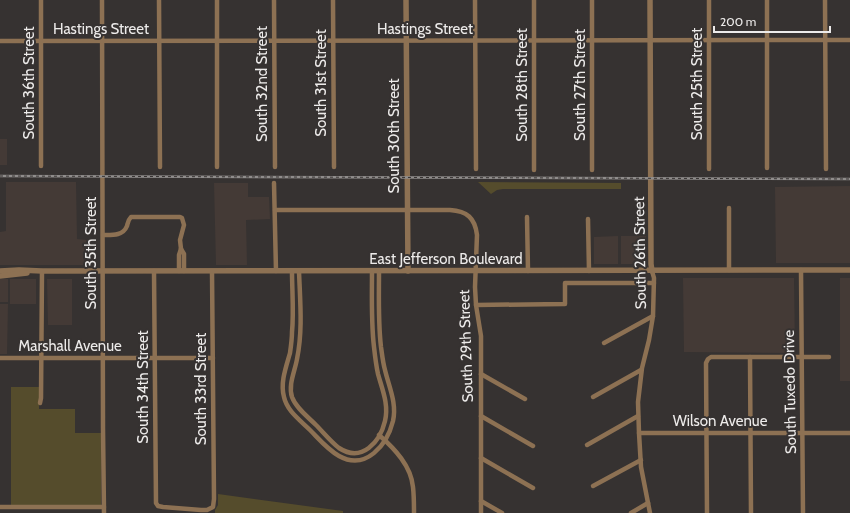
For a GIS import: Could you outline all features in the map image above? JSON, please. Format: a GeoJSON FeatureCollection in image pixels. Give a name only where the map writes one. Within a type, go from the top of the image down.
{"type":"FeatureCollection","features":[{"type":"Feature","properties":{"kind":"street","name":"South 36th Street"},"geometry":{"type":"LineString","coordinates":[[40,0],[41,166]]}},
{"type":"Feature","properties":{"kind":"street","name":"South 35th Street"},"geometry":{"type":"LineString","coordinates":[[102,0],[104,513]]}},
{"type":"Feature","properties":{"kind":"street"},"geometry":{"type":"LineString","coordinates":[[159,0],[160,167]]}},
{"type":"Feature","properties":{"kind":"street"},"geometry":{"type":"LineString","coordinates":[[217,0],[217,167]]}},
{"type":"Feature","properties":{"kind":"street","name":"South 32nd Street"},"geometry":{"type":"LineString","coordinates":[[274,0],[275,167]]}},
{"type":"Feature","properties":{"kind":"street","name":"South 31st Street"},"geometry":{"type":"LineString","coordinates":[[333,0],[334,167]]}},
{"type":"Feature","properties":{"kind":"street","name":"South 30th Street"},"geometry":{"type":"LineString","coordinates":[[406,0],[408,271]]}},
{"type":"Feature","properties":{"kind":"street"},"geometry":{"type":"LineString","coordinates":[[475,0],[476,170]]}},
{"type":"Feature","properties":{"kind":"street","name":"South 28th Street"},"geometry":{"type":"LineString","coordinates":[[534,0],[534,170]]}},
{"type":"Feature","properties":{"kind":"street","name":"South 27th Street"},"geometry":{"type":"LineString","coordinates":[[592,0],[592,170]]}},
{"type":"Feature","properties":{"kind":"street","name":"South 26th Street"},"geometry":{"type":"LineString","coordinates":[[650,0],[651,257],[654,283],[653,316],[650,340],[642,370],[638,416],[641,460],[650,513]]}},
{"type":"Feature","properties":{"kind":"street","name":"South 25th Street"},"geometry":{"type":"LineString","coordinates":[[708,0],[709,168]]}},
{"type":"Feature","properties":{"kind":"street"},"geometry":{"type":"LineString","coordinates":[[767,0],[767,168]]}},
{"type":"Feature","properties":{"kind":"street"},"geometry":{"type":"LineString","coordinates":[[825,0],[826,169]]}},
{"type":"Feature","properties":{"kind":"street","name":"Hastings Street"},"geometry":{"type":"LineString","coordinates":[[0,41],[850,40]]}},
{"type":"Feature","properties":{"kind":"street"},"geometry":{"type":"LineString","coordinates":[[274,183],[276,271]]}},
{"type":"Feature","properties":{"kind":"street"},"geometry":{"type":"LineString","coordinates":[[729,208],[729,270]]}},
{"type":"Feature","properties":{"kind":"street"},"geometry":{"type":"LineString","coordinates":[[275,210],[407,210]]}},
{"type":"Feature","properties":{"kind":"street","name":"South 29th Street"},"geometry":{"type":"LineString","coordinates":[[407,210],[457,210],[469,216],[476,228],[476,305],[481,330],[481,513]]}},
{"type":"Feature","properties":{"kind":"street"},"geometry":{"type":"LineString","coordinates":[[103,234],[122,233],[126,228],[129,219],[132,217],[177,216],[182,218],[184,225],[180,240],[181,249],[184,254],[182,271]]}},
{"type":"Feature","properties":{"kind":"street"},"geometry":{"type":"LineString","coordinates":[[527,217],[528,271]]}},
{"type":"Feature","properties":{"kind":"street"},"geometry":{"type":"LineString","coordinates":[[588,218],[589,271]]}},
{"type":"Feature","properties":{"kind":"street","name":"East Jefferson Boulevard"},"geometry":{"type":"LineString","coordinates":[[0,272],[19,270],[850,270]]}},
{"type":"Feature","properties":{"kind":"street","name":"South Tuxedo Drive"},"geometry":{"type":"LineString","coordinates":[[800,270],[803,513]]}},
{"type":"Feature","properties":{"kind":"street"},"geometry":{"type":"LineString","coordinates":[[40,403],[42,398],[42,271]]}},
{"type":"Feature","properties":{"kind":"street","name":"South 34th Street"},"geometry":{"type":"LineString","coordinates":[[154,271],[156,503]]}},
{"type":"Feature","properties":{"kind":"street","name":"South 33rd Street"},"geometry":{"type":"LineString","coordinates":[[156,503],[158,506],[163,507],[201,510],[207,510],[213,507],[212,271]]}},
{"type":"Feature","properties":{"kind":"street"},"geometry":{"type":"LineString","coordinates":[[292,271],[292,331],[290,350],[283,383],[285,402],[288,407],[331,451],[343,458],[356,460],[364,459],[376,452],[385,440],[393,420],[394,408],[392,394],[385,370],[380,336],[379,271]]}},
{"type":"Feature","properties":{"kind":"street"},"geometry":{"type":"LineString","coordinates":[[299,271],[300,332],[299,347],[291,383],[291,392],[295,403],[338,447],[346,452],[356,453],[371,446],[379,436],[385,421],[385,398],[378,372],[374,348],[372,271]]}},
{"type":"Feature","properties":{"kind":"street"},"geometry":{"type":"LineString","coordinates":[[476,305],[565,304],[565,283],[654,283]]}},
{"type":"Feature","properties":{"kind":"street"},"geometry":{"type":"LineString","coordinates":[[604,343],[653,316]]}},
{"type":"Feature","properties":{"kind":"street"},"geometry":{"type":"LineString","coordinates":[[707,513],[706,363],[708,359],[711,357],[829,357]]}},
{"type":"Feature","properties":{"kind":"street"},"geometry":{"type":"LineString","coordinates":[[750,357],[751,513]]}},
{"type":"Feature","properties":{"kind":"street","name":"Marshall Avenue"},"geometry":{"type":"LineString","coordinates":[[0,358],[213,358]]}},
{"type":"Feature","properties":{"kind":"street"},"geometry":{"type":"LineString","coordinates":[[593,397],[642,370]]}},
{"type":"Feature","properties":{"kind":"street"},"geometry":{"type":"LineString","coordinates":[[481,374],[524,399]]}},
{"type":"Feature","properties":{"kind":"street"},"geometry":{"type":"LineString","coordinates":[[481,416],[533,446]]}},
{"type":"Feature","properties":{"kind":"street"},"geometry":{"type":"LineString","coordinates":[[587,445],[638,416]]}},
{"type":"Feature","properties":{"kind":"street","name":"Wilson Avenue"},"geometry":{"type":"LineString","coordinates":[[639,433],[850,433]]}},
{"type":"Feature","properties":{"kind":"street"},"geometry":{"type":"LineString","coordinates":[[379,436],[400,455],[409,473],[413,486],[414,513]]}},
{"type":"Feature","properties":{"kind":"street"},"geometry":{"type":"LineString","coordinates":[[481,458],[533,488]]}},
{"type":"Feature","properties":{"kind":"street"},"geometry":{"type":"LineString","coordinates":[[593,486],[641,460]]}},
{"type":"Feature","properties":{"kind":"street"},"geometry":{"type":"LineString","coordinates":[[481,501],[502,513]]}},
{"type":"Feature","properties":{"kind":"street"},"geometry":{"type":"LineString","coordinates":[[631,513],[648,503]]}},
{"type":"Feature","properties":{"kind":"street"},"geometry":{"type":"LineString","coordinates":[[0,507],[104,507]]}},
{"type":"Feature","properties":{"kind":"shaded area"},"geometry":{"type":"Polygon","coordinates":[[[0,139],[7,139],[7,165],[0,165],[0,139]]]}},
{"type":"Feature","properties":{"kind":"shaded area"},"geometry":{"type":"Polygon","coordinates":[[[6,182],[76,182],[77,239],[87,240],[87,265],[0,265],[0,232],[6,231],[6,182]]]}},
{"type":"Feature","properties":{"kind":"shaded area"},"geometry":{"type":"Polygon","coordinates":[[[478,182],[621,183],[621,189],[503,189],[497,190],[491,194],[478,182]]]}},
{"type":"Feature","properties":{"kind":"shaded area"},"geometry":{"type":"Polygon","coordinates":[[[214,183],[248,183],[248,197],[269,197],[270,219],[246,220],[247,265],[216,265],[214,183]]]}},
{"type":"Feature","properties":{"kind":"shaded area"},"geometry":{"type":"Polygon","coordinates":[[[850,186],[850,263],[776,263],[775,187],[850,186]]]}},
{"type":"Feature","properties":{"kind":"shaded area"},"geometry":{"type":"Polygon","coordinates":[[[618,236],[618,264],[594,264],[594,237],[618,236]]]}},
{"type":"Feature","properties":{"kind":"shaded area"},"geometry":{"type":"Polygon","coordinates":[[[621,236],[646,236],[646,264],[621,264],[621,236]]]}},
{"type":"Feature","properties":{"kind":"shaded area"},"geometry":{"type":"Polygon","coordinates":[[[683,278],[794,278],[795,353],[684,352],[683,278]]]}},
{"type":"Feature","properties":{"kind":"shaded area"},"geometry":{"type":"Polygon","coordinates":[[[840,278],[850,278],[850,381],[840,381],[840,278]]]}},
{"type":"Feature","properties":{"kind":"shaded area"},"geometry":{"type":"Polygon","coordinates":[[[0,279],[8,279],[8,302],[0,302],[0,279]]]}},
{"type":"Feature","properties":{"kind":"shaded area"},"geometry":{"type":"Polygon","coordinates":[[[10,279],[36,279],[36,304],[10,304],[10,279]]]}},
{"type":"Feature","properties":{"kind":"shaded area"},"geometry":{"type":"Polygon","coordinates":[[[47,279],[72,279],[72,325],[48,325],[47,279]]]}},
{"type":"Feature","properties":{"kind":"shaded area"},"geometry":{"type":"Polygon","coordinates":[[[0,304],[8,304],[7,354],[0,354],[0,304]]]}},
{"type":"Feature","properties":{"kind":"shaded area"},"geometry":{"type":"Polygon","coordinates":[[[11,387],[39,387],[39,409],[75,409],[75,433],[101,433],[101,506],[11,506],[11,387]]]}},
{"type":"Feature","properties":{"kind":"shaded area"},"geometry":{"type":"Polygon","coordinates":[[[218,494],[343,511],[343,513],[215,513],[218,505],[218,494]]]}},
{"type":"Feature","properties":{"kind":"railway"},"geometry":{"type":"LineString","coordinates":[[0,176],[850,179]]}}]}
